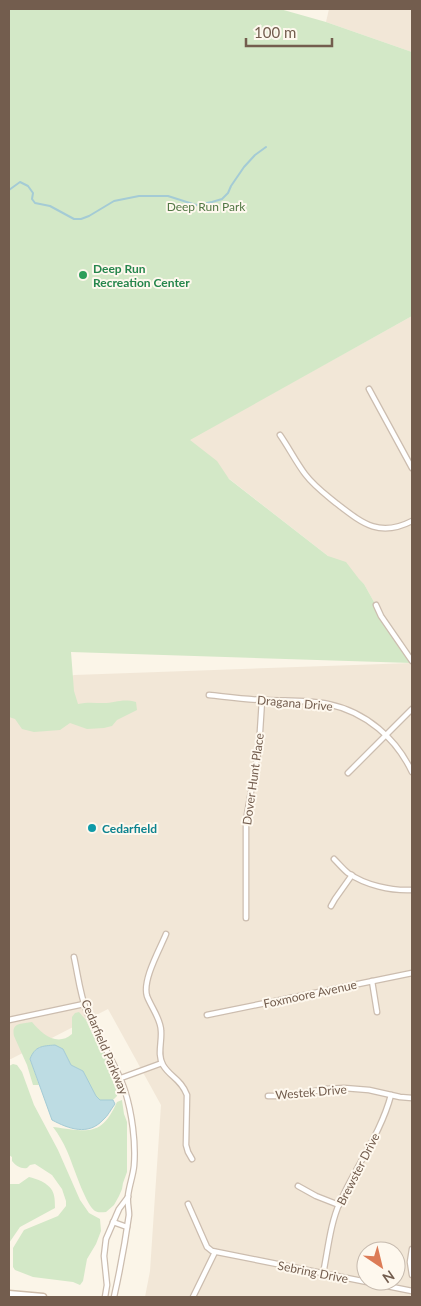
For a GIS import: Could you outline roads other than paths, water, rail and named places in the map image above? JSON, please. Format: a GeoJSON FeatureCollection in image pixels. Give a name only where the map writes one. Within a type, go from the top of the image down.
{"type":"FeatureCollection","features":[{"type":"Feature","properties":{"kind":"main road"},"geometry":{"type":"LineString","coordinates":[[9,1294],[43,1297]]}},
{"type":"Feature","properties":{"kind":"street"},"geometry":{"type":"LineString","coordinates":[[369,389],[412,468]]}},
{"type":"Feature","properties":{"kind":"street"},"geometry":{"type":"LineString","coordinates":[[280,435],[313,483],[364,523],[373,527],[394,528],[412,521]]}},
{"type":"Feature","properties":{"kind":"street"},"geometry":{"type":"LineString","coordinates":[[376,605],[381,616],[412,661]]}},
{"type":"Feature","properties":{"kind":"street","name":"Dragana Drive"},"geometry":{"type":"LineString","coordinates":[[209,695],[314,702],[340,707],[363,717],[386,735],[400,751],[412,772]]}},
{"type":"Feature","properties":{"kind":"street","name":"Dover Hunt Place"},"geometry":{"type":"LineString","coordinates":[[246,918],[246,820],[258,747],[262,700]]}},
{"type":"Feature","properties":{"kind":"street"},"geometry":{"type":"LineString","coordinates":[[348,773],[412,709]]}},
{"type":"Feature","properties":{"kind":"street"},"geometry":{"type":"LineString","coordinates":[[334,859],[352,875],[370,883],[398,890],[412,890]]}},
{"type":"Feature","properties":{"kind":"street"},"geometry":{"type":"LineString","coordinates":[[331,906],[352,875]]}},
{"type":"Feature","properties":{"kind":"street"},"geometry":{"type":"LineString","coordinates":[[166,934],[146,984],[146,991],[160,1025],[160,1055],[164,1068],[179,1081],[187,1094],[186,1145],[192,1159]]}},
{"type":"Feature","properties":{"kind":"street","name":"Cedarfield Parkway"},"geometry":{"type":"LineString","coordinates":[[74,957],[84,1004],[121,1078],[131,1115],[134,1166],[128,1197],[129,1210],[123,1254],[114,1297]]}},
{"type":"Feature","properties":{"kind":"street","name":"Foxmoore Avenue"},"geometry":{"type":"LineString","coordinates":[[207,1015],[412,973]]}},
{"type":"Feature","properties":{"kind":"street"},"geometry":{"type":"LineString","coordinates":[[372,981],[378,1012]]}},
{"type":"Feature","properties":{"kind":"street"},"geometry":{"type":"LineString","coordinates":[[9,1020],[84,1004]]}},
{"type":"Feature","properties":{"kind":"street"},"geometry":{"type":"LineString","coordinates":[[121,1078],[162,1062]]}},
{"type":"Feature","properties":{"kind":"street","name":"Westek Drive"},"geometry":{"type":"LineString","coordinates":[[268,1096],[288,1096],[308,1091],[336,1088],[356,1089],[412,1098]]}},
{"type":"Feature","properties":{"kind":"street","name":"Brewster Drive"},"geometry":{"type":"LineString","coordinates":[[323,1274],[338,1205],[382,1121],[391,1095]]}},
{"type":"Feature","properties":{"kind":"street"},"geometry":{"type":"LineString","coordinates":[[298,1186],[338,1205]]}},
{"type":"Feature","properties":{"kind":"street","name":"Cedarfield Parkway"},"geometry":{"type":"LineString","coordinates":[[105,1297],[107,1286],[104,1247],[108,1232],[119,1209],[128,1197]]}},
{"type":"Feature","properties":{"kind":"street"},"geometry":{"type":"LineString","coordinates":[[188,1204],[207,1247],[215,1252],[193,1297]]}},
{"type":"Feature","properties":{"kind":"street"},"geometry":{"type":"LineString","coordinates":[[113,1222],[126,1227]]}},
{"type":"Feature","properties":{"kind":"street"},"geometry":{"type":"LineString","coordinates":[[412,1249],[410,1262],[412,1275]]}},
{"type":"Feature","properties":{"kind":"street","name":"Sebring Drive"},"geometry":{"type":"LineString","coordinates":[[215,1252],[412,1291]]}},
{"type":"Feature","properties":{"kind":"water"},"geometry":{"type":"Polygon","coordinates":[[[55,1045],[63,1049],[71,1065],[83,1071],[100,1100],[113,1100],[115,1104],[105,1118],[91,1128],[72,1128],[52,1120],[30,1059],[34,1051],[40,1047],[55,1045]]]}},
{"type":"Feature","properties":{"kind":"waterway"},"geometry":{"type":"LineString","coordinates":[[9,190],[20,182],[28,186],[33,193],[32,199],[35,203],[50,206],[74,219],[89,216],[114,201],[139,196],[168,196],[196,205],[222,199],[228,193],[244,167],[266,147]]}},
{"type":"Feature","properties":{"kind":"place","name":"Deep Run Recreation Center"},"geometry":{"type":"Point","coordinates":[83,275]}},
{"type":"Feature","properties":{"kind":"place","name":"Cedarfield"},"geometry":{"type":"Point","coordinates":[92,828]}},
{"type":"Feature","properties":{"kind":"park label","name":"Deep Run Park"},"geometry":{"type":"Point","coordinates":[206,206]}}]}
